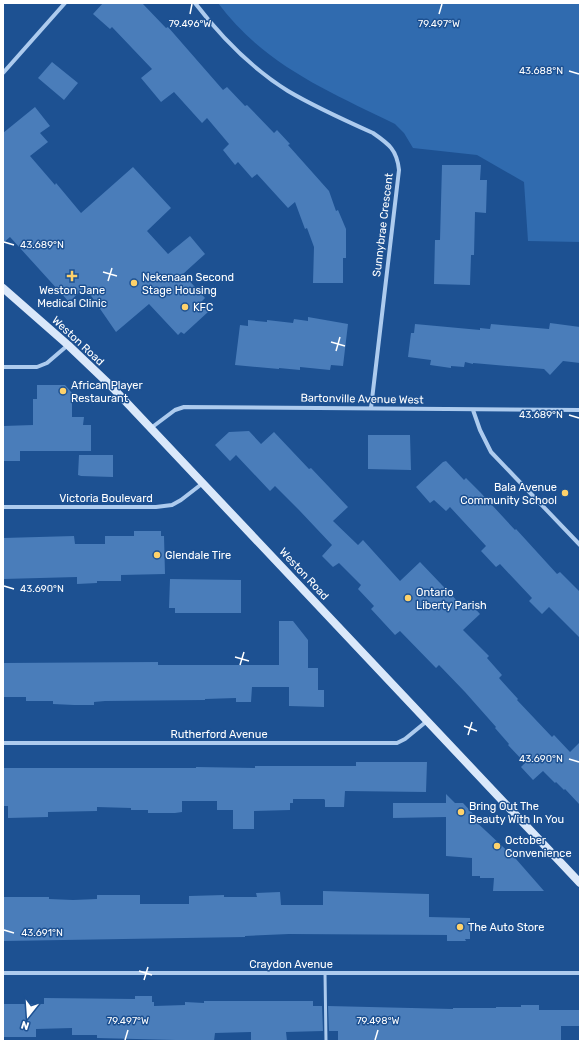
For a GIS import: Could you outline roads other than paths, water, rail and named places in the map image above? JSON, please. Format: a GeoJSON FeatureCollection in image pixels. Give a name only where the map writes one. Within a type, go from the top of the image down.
{"type":"FeatureCollection","features":[{"type":"Feature","properties":{"kind":"main road","name":"Weston Road"},"geometry":{"type":"LineString","coordinates":[[3,288],[68,345],[111,386],[580,884]]}},
{"type":"Feature","properties":{"kind":"street"},"geometry":{"type":"LineString","coordinates":[[3,73],[65,3]]}},
{"type":"Feature","properties":{"kind":"street","name":"Sunnybrae Crescent"},"geometry":{"type":"LineString","coordinates":[[195,3],[232,47],[269,78],[302,99],[373,133],[384,140],[398,158],[399,170],[371,408]]}},
{"type":"Feature","properties":{"kind":"street"},"geometry":{"type":"LineString","coordinates":[[3,367],[37,367],[47,363],[68,345]]}},
{"type":"Feature","properties":{"kind":"street","name":"Bartonville Avenue West"},"geometry":{"type":"LineString","coordinates":[[151,428],[176,410],[184,407],[580,410]]}},
{"type":"Feature","properties":{"kind":"street"},"geometry":{"type":"LineString","coordinates":[[473,410],[480,430],[491,452],[580,545]]}},
{"type":"Feature","properties":{"kind":"street","name":"Victoria Boulevard"},"geometry":{"type":"LineString","coordinates":[[3,507],[156,507],[172,505],[203,483]]}},
{"type":"Feature","properties":{"kind":"street","name":"Rutherford Avenue"},"geometry":{"type":"LineString","coordinates":[[3,743],[397,743],[405,739],[428,721]]}},
{"type":"Feature","properties":{"kind":"street","name":"Craydon Avenue"},"geometry":{"type":"LineString","coordinates":[[3,973],[580,972]]}},
{"type":"Feature","properties":{"kind":"lane"},"geometry":{"type":"LineString","coordinates":[[325,973],[326,1041]]}},
{"type":"Feature","properties":{"kind":"place","name":"Weston Jane Medical Clinic"},"geometry":{"type":"Point","coordinates":[72,276]}},
{"type":"Feature","properties":{"kind":"place","name":"Nekenaan Second Stage Housing"},"geometry":{"type":"Point","coordinates":[134,283]}},
{"type":"Feature","properties":{"kind":"place","name":"KFC"},"geometry":{"type":"Point","coordinates":[185,307]}},
{"type":"Feature","properties":{"kind":"place","name":"African Player Restaurant"},"geometry":{"type":"Point","coordinates":[63,391]}},
{"type":"Feature","properties":{"kind":"place","name":"Bala Avenue Community School"},"geometry":{"type":"Point","coordinates":[565,493]}},
{"type":"Feature","properties":{"kind":"place","name":"Glendale Tire"},"geometry":{"type":"Point","coordinates":[157,555]}},
{"type":"Feature","properties":{"kind":"place","name":"Ontario Liberty Parish"},"geometry":{"type":"Point","coordinates":[408,598]}},
{"type":"Feature","properties":{"kind":"place","name":"Bring Out The Beauty With In You"},"geometry":{"type":"Point","coordinates":[461,812]}},
{"type":"Feature","properties":{"kind":"place","name":"October Convenience"},"geometry":{"type":"Point","coordinates":[497,846]}},
{"type":"Feature","properties":{"kind":"place","name":"The Auto Store"},"geometry":{"type":"Point","coordinates":[460,927]}}]}
